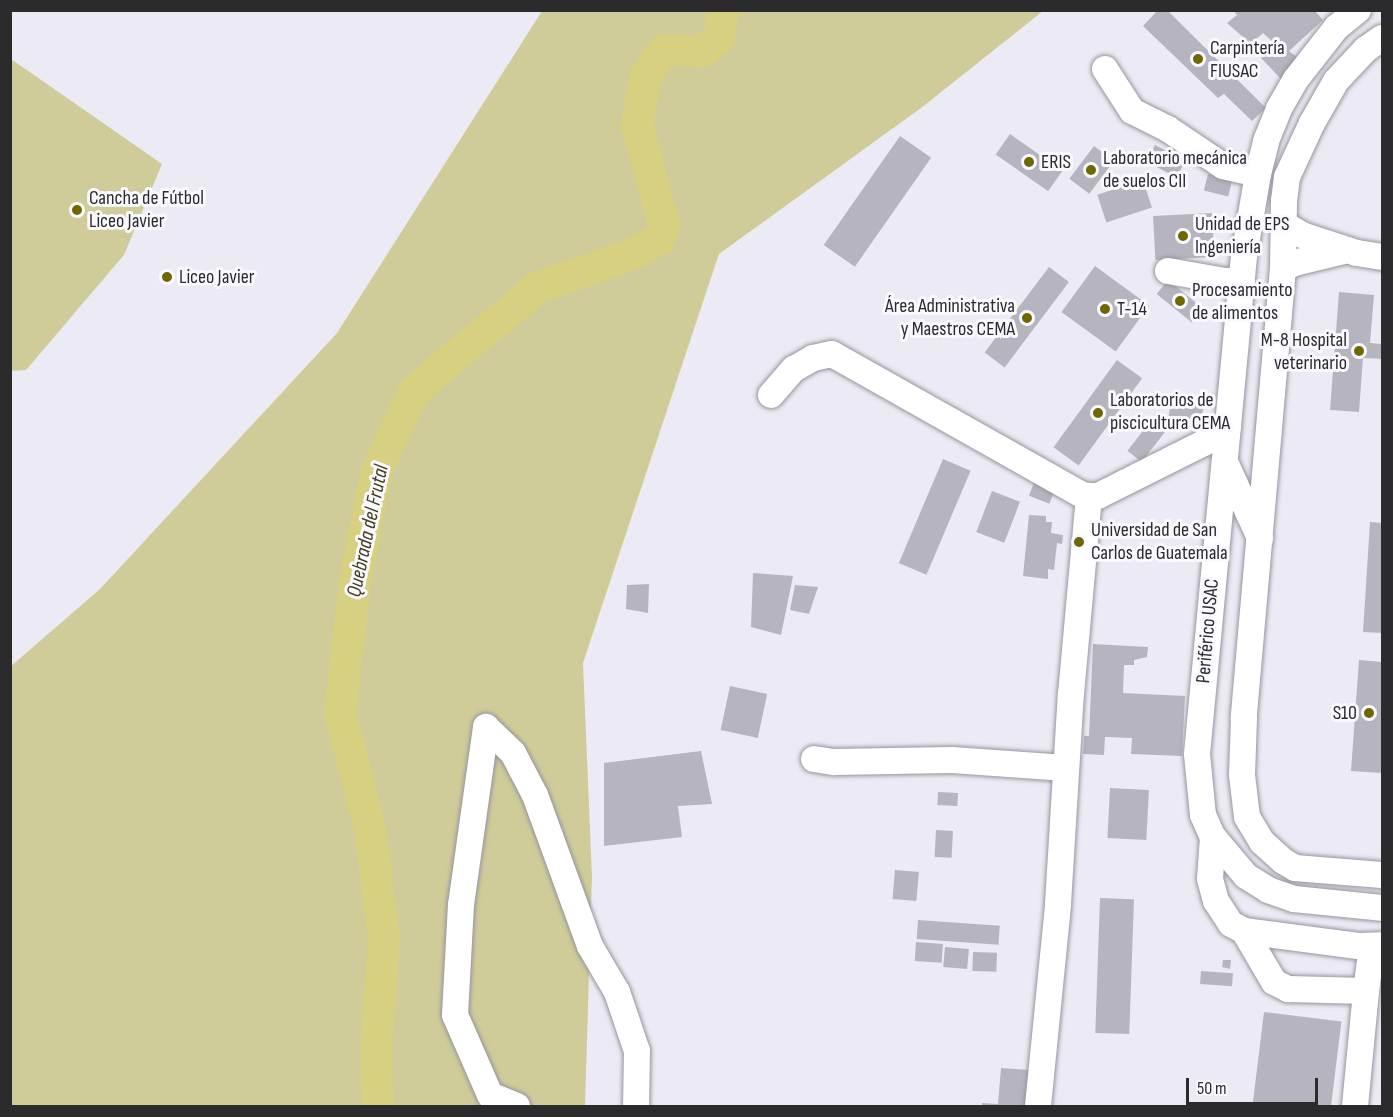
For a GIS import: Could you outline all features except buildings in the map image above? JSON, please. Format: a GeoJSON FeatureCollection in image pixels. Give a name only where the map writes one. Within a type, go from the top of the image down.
{"type":"FeatureCollection","features":[{"type":"Feature","properties":{"kind":"street","name":"Periférico USAC"},"geometry":{"type":"LineString","coordinates":[[1358,10],[1336,28],[1296,79],[1279,109],[1266,142],[1258,174],[1243,268],[1197,754],[1203,815],[1213,837],[1246,876],[1268,890],[1294,899],[1383,908]]}},
{"type":"Feature","properties":{"kind":"street"},"geometry":{"type":"LineString","coordinates":[[1383,38],[1366,49],[1336,81],[1312,123],[1287,177],[1283,268],[1273,358],[1242,775],[1247,817],[1262,842],[1295,868],[1383,875]]}},
{"type":"Feature","properties":{"kind":"street"},"geometry":{"type":"LineString","coordinates":[[1105,69],[1132,111],[1168,129],[1223,166],[1258,174]]}},
{"type":"Feature","properties":{"kind":"street"},"geometry":{"type":"LineString","coordinates":[[1284,212],[1302,235],[1348,250],[1383,257]]}},
{"type":"Feature","properties":{"kind":"street"},"geometry":{"type":"LineString","coordinates":[[1168,271],[1225,281],[1243,268],[1260,226],[1284,212]]}},
{"type":"Feature","properties":{"kind":"street"},"geometry":{"type":"LineString","coordinates":[[1283,268],[1348,250]]}},
{"type":"Feature","properties":{"kind":"street"},"geometry":{"type":"LineString","coordinates":[[771,395],[794,369],[813,358],[832,354],[1084,496],[1098,496],[1204,443],[1228,427]]}},
{"type":"Feature","properties":{"kind":"street"},"geometry":{"type":"LineString","coordinates":[[1225,462],[1261,542]]}},
{"type":"Feature","properties":{"kind":"street"},"geometry":{"type":"LineString","coordinates":[[1038,1107],[1058,904],[1066,768],[1089,496]]}},
{"type":"Feature","properties":{"kind":"street"},"geometry":{"type":"LineString","coordinates":[[517,1107],[490,1095],[455,1015],[461,905],[486,727],[513,753],[535,795],[590,946],[617,992],[638,1051],[636,1107]]}},
{"type":"Feature","properties":{"kind":"street"},"geometry":{"type":"LineString","coordinates":[[814,759],[834,762],[952,760],[1066,768]]}},
{"type":"Feature","properties":{"kind":"street"},"geometry":{"type":"LineString","coordinates":[[1213,837],[1210,879],[1216,901],[1231,924],[1244,931],[1358,946],[1377,945],[1365,991],[1354,1107]]}},
{"type":"Feature","properties":{"kind":"street"},"geometry":{"type":"LineString","coordinates":[[1244,931],[1274,982],[1288,989],[1365,991]]}},
{"type":"Feature","properties":{"kind":"shaded area"},"geometry":{"type":"Polygon","coordinates":[[[542,11],[1043,11],[921,108],[719,254],[583,663],[592,876],[585,1106],[11,1106],[10,667],[100,589],[337,333],[542,11]]]}},
{"type":"Feature","properties":{"kind":"shaded area","name":"Cancha de Fútbol Liceo Javier"},"geometry":{"type":"Polygon","coordinates":[[[11,59],[162,164],[124,255],[26,370],[11,371],[11,59]]]}},
{"type":"Feature","properties":{"kind":"waterway","name":"Quebrada del Frutal"},"geometry":{"type":"LineString","coordinates":[[378,1106],[376,1051],[384,940],[370,829],[340,712],[355,583],[377,470],[414,391],[538,287],[631,255],[660,239],[664,224],[637,125],[646,74],[665,50],[703,51],[719,38],[723,10]]}},
{"type":"Feature","properties":{"kind":"place","name":"Carpintería FIUSAC"},"geometry":{"type":"Point","coordinates":[1198,59]}},
{"type":"Feature","properties":{"kind":"place","name":"ERIS"},"geometry":{"type":"Point","coordinates":[1029,162]}},
{"type":"Feature","properties":{"kind":"place","name":"Laboratorio mecánica de suelos CII"},"geometry":{"type":"Point","coordinates":[1091,170]}},
{"type":"Feature","properties":{"kind":"place","name":"Cancha de Fútbol Liceo Javier"},"geometry":{"type":"Point","coordinates":[77,210]}},
{"type":"Feature","properties":{"kind":"place","name":"Unidad de EPS Ingeniería"},"geometry":{"type":"Point","coordinates":[1183,236]}},
{"type":"Feature","properties":{"kind":"place","name":"Liceo Javier"},"geometry":{"type":"Point","coordinates":[167,277]}},
{"type":"Feature","properties":{"kind":"place","name":"Procesamiento de alimentos"},"geometry":{"type":"Point","coordinates":[1180,301]}},
{"type":"Feature","properties":{"kind":"place","name":"T-14"},"geometry":{"type":"Point","coordinates":[1105,309]}},
{"type":"Feature","properties":{"kind":"place","name":"Área Administrativa y Maestros CEMA"},"geometry":{"type":"Point","coordinates":[1027,318]}},
{"type":"Feature","properties":{"kind":"place","name":"M-8 Hospital veterinario"},"geometry":{"type":"Point","coordinates":[1359,351]}},
{"type":"Feature","properties":{"kind":"place","name":"Laboratorios de piscicultura CEMA"},"geometry":{"type":"Point","coordinates":[1098,413]}},
{"type":"Feature","properties":{"kind":"place","name":"Universidad de San Carlos de Guatemala"},"geometry":{"type":"Point","coordinates":[1079,542]}},
{"type":"Feature","properties":{"kind":"place","name":"S10"},"geometry":{"type":"Point","coordinates":[1369,713]}}]}
